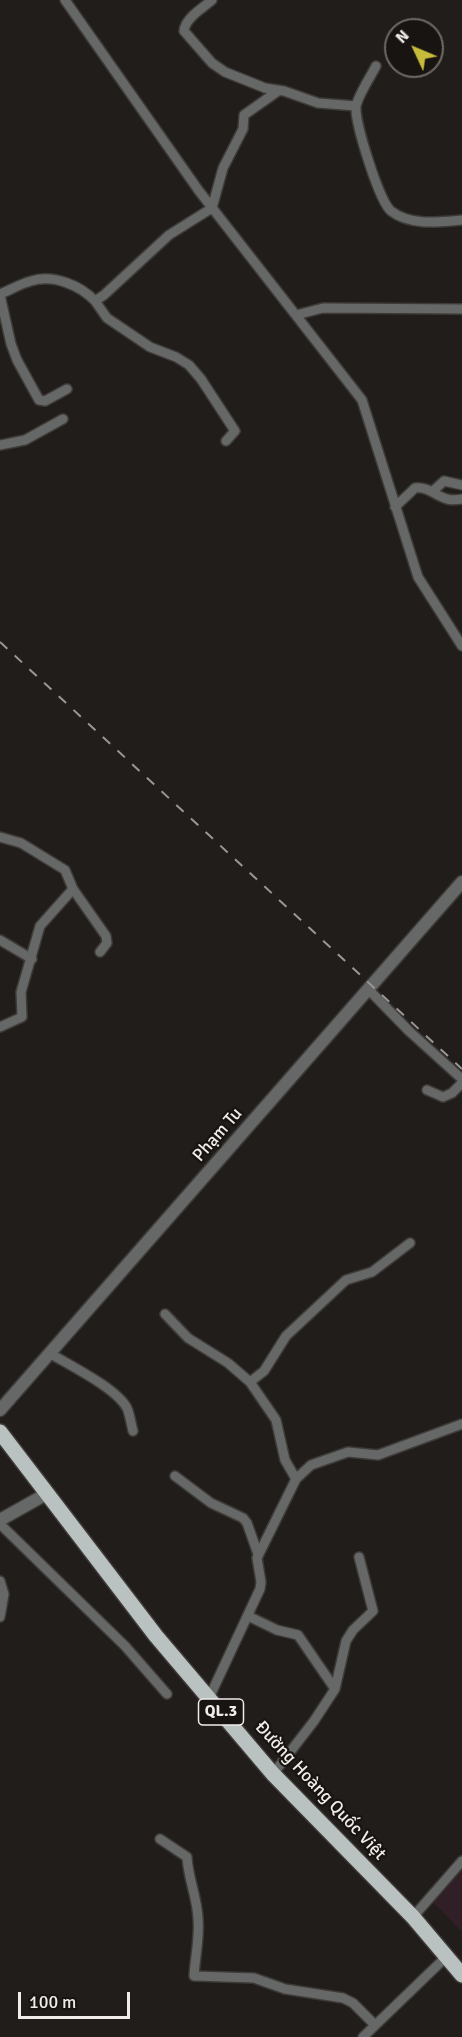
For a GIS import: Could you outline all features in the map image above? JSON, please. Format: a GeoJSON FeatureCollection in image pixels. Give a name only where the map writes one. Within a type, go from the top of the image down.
{"type":"FeatureCollection","features":[{"type":"Feature","properties":{"kind":"highway","name":"Đường Hoàng Quốc Việt"},"geometry":{"type":"LineString","coordinates":[[0,1432],[156,1636],[273,1774],[413,1917],[462,1975]]}},
{"type":"Feature","properties":{"kind":"street"},"geometry":{"type":"LineString","coordinates":[[65,0],[212,208],[365,404],[418,577],[462,644]]}},
{"type":"Feature","properties":{"kind":"street"},"geometry":{"type":"LineString","coordinates":[[212,0],[184,25],[184,31],[216,66],[225,72],[318,103],[356,106]]}},
{"type":"Feature","properties":{"kind":"street"},"geometry":{"type":"LineString","coordinates":[[376,66],[356,106],[368,158],[386,206],[398,215],[427,223],[462,220]]}},
{"type":"Feature","properties":{"kind":"street"},"geometry":{"type":"LineString","coordinates":[[95,301],[169,234],[212,208],[223,168],[243,129],[244,115],[278,91]]}},
{"type":"Feature","properties":{"kind":"street"},"geometry":{"type":"LineString","coordinates":[[67,389],[45,401],[39,400],[11,344],[0,295],[32,280],[46,279],[65,282],[85,290],[107,318],[150,347],[176,357],[189,365],[235,430],[226,441]]}},
{"type":"Feature","properties":{"kind":"street"},"geometry":{"type":"LineString","coordinates":[[296,315],[323,308],[462,309]]}},
{"type":"Feature","properties":{"kind":"street"},"geometry":{"type":"LineString","coordinates":[[0,445],[25,440],[63,419]]}},
{"type":"Feature","properties":{"kind":"street"},"geometry":{"type":"LineString","coordinates":[[432,492],[444,481],[462,485]]}},
{"type":"Feature","properties":{"kind":"street"},"geometry":{"type":"LineString","coordinates":[[395,507],[415,488],[432,492],[447,500],[462,499]]}},
{"type":"Feature","properties":{"kind":"street"},"geometry":{"type":"LineString","coordinates":[[0,837],[21,843],[60,866],[68,875],[73,889],[106,936],[107,943],[100,952]]}},
{"type":"Feature","properties":{"kind":"street","name":"Phạm Tu"},"geometry":{"type":"LineString","coordinates":[[0,1410],[462,882]]}},
{"type":"Feature","properties":{"kind":"street"},"geometry":{"type":"LineString","coordinates":[[0,1027],[20,1019],[24,1014],[20,1000],[21,992],[40,927],[73,889]]}},
{"type":"Feature","properties":{"kind":"street"},"geometry":{"type":"LineString","coordinates":[[0,940],[32,959]]}},
{"type":"Feature","properties":{"kind":"street"},"geometry":{"type":"LineString","coordinates":[[369,990],[462,1081],[446,1097],[440,1097],[427,1090]]}},
{"type":"Feature","properties":{"kind":"street"},"geometry":{"type":"LineString","coordinates":[[250,1382],[264,1371],[286,1336],[346,1280],[372,1272],[410,1243]]}},
{"type":"Feature","properties":{"kind":"street"},"geometry":{"type":"LineString","coordinates":[[165,1314],[188,1338],[228,1363],[250,1382],[276,1420],[285,1460],[297,1479]]}},
{"type":"Feature","properties":{"kind":"street"},"geometry":{"type":"LineString","coordinates":[[51,1354],[98,1382],[116,1397],[127,1409],[133,1431]]}},
{"type":"Feature","properties":{"kind":"street"},"geometry":{"type":"LineString","coordinates":[[209,1698],[260,1589],[258,1554],[297,1479],[311,1465],[348,1452],[378,1455],[462,1424]]}},
{"type":"Feature","properties":{"kind":"street"},"geometry":{"type":"LineString","coordinates":[[175,1476],[211,1503],[243,1518],[258,1554]]}},
{"type":"Feature","properties":{"kind":"street"},"geometry":{"type":"LineString","coordinates":[[48,1493],[1,1525],[125,1646],[167,1694]]}},
{"type":"Feature","properties":{"kind":"street"},"geometry":{"type":"LineString","coordinates":[[273,1774],[309,1728],[335,1689],[346,1641],[353,1630],[373,1611],[359,1557]]}},
{"type":"Feature","properties":{"kind":"street"},"geometry":{"type":"LineString","coordinates":[[0,1581],[4,1594],[0,1617]]}},
{"type":"Feature","properties":{"kind":"street"},"geometry":{"type":"LineString","coordinates":[[248,1616],[277,1630],[298,1635],[335,1689]]}},
{"type":"Feature","properties":{"kind":"street"},"geometry":{"type":"LineString","coordinates":[[160,1839],[187,1857],[187,1868],[196,1898],[198,1919],[194,1976],[254,1978],[285,1989],[343,1998],[353,2003],[375,2025]]}},
{"type":"Feature","properties":{"kind":"street"},"geometry":{"type":"LineString","coordinates":[[413,1917],[462,1861]]}},
{"type":"Feature","properties":{"kind":"street"},"geometry":{"type":"LineString","coordinates":[[363,2037],[446,1957]]}},
{"type":"Feature","properties":{"kind":"shaded area"},"geometry":{"type":"Polygon","coordinates":[[[462,1870],[462,1932],[430,1899],[462,1870]]]}},
{"type":"Feature","properties":{"kind":"railway"},"geometry":{"type":"LineString","coordinates":[[0,642],[462,1069]]}}]}
